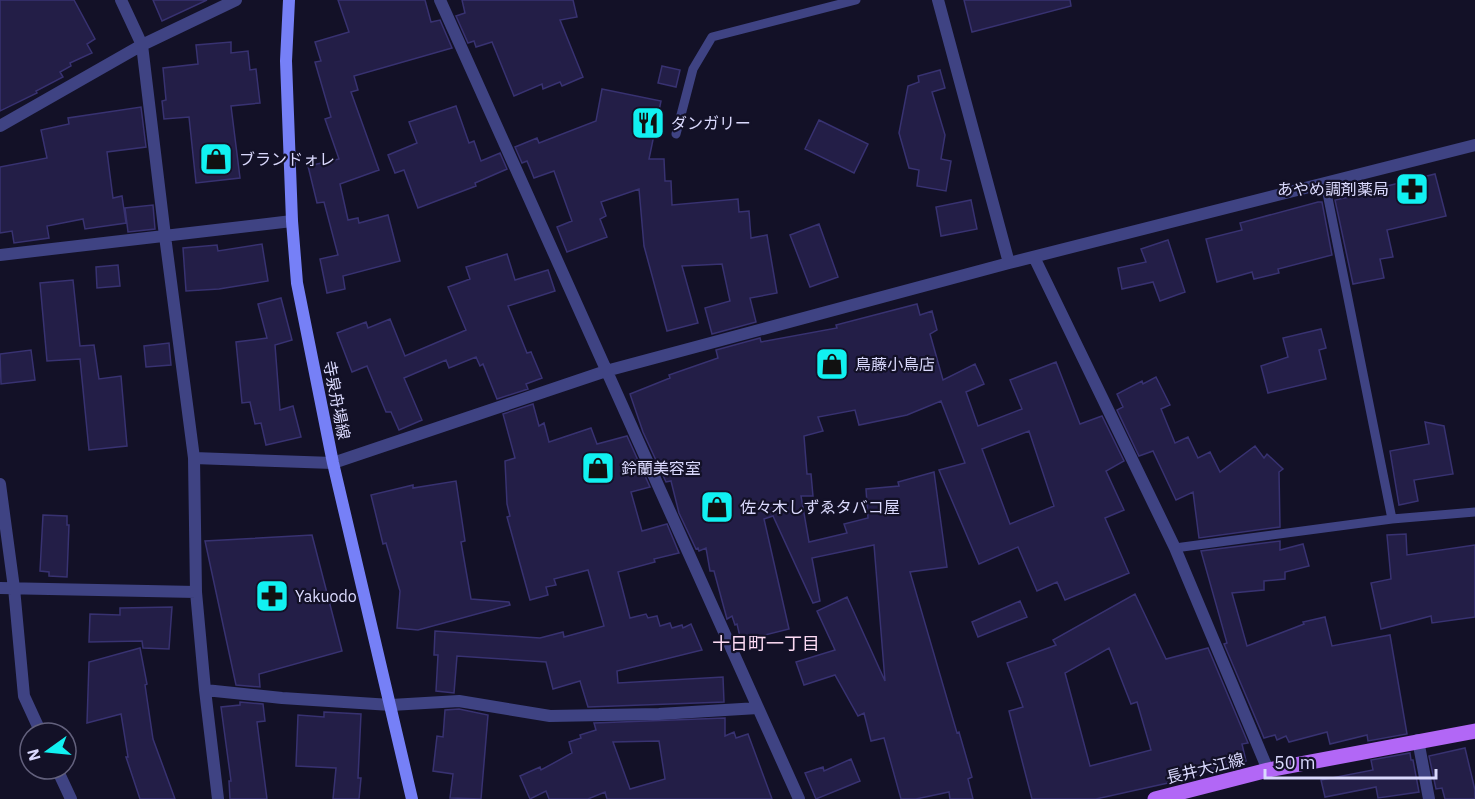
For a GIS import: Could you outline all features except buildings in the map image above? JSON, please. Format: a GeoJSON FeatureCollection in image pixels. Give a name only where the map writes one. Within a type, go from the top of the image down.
{"type":"FeatureCollection","features":[{"type":"Feature","properties":{"kind":"main road","name":"寺泉舟場線"},"geometry":{"type":"LineString","coordinates":[[289,0],[286,61],[292,222],[297,283],[333,463],[412,799]]}},
{"type":"Feature","properties":{"kind":"main road","name":"長井大江線"},"geometry":{"type":"LineString","coordinates":[[1155,799],[1268,770],[1475,731]]}},
{"type":"Feature","properties":{"kind":"street"},"geometry":{"type":"LineString","coordinates":[[121,0],[142,45],[194,458],[196,592],[218,799]]}},
{"type":"Feature","properties":{"kind":"street"},"geometry":{"type":"LineString","coordinates":[[0,126],[142,45],[236,0]]}},
{"type":"Feature","properties":{"kind":"street"},"geometry":{"type":"LineString","coordinates":[[440,0],[799,799]]}},
{"type":"Feature","properties":{"kind":"street"},"geometry":{"type":"LineString","coordinates":[[938,0],[1009,263]]}},
{"type":"Feature","properties":{"kind":"street"},"geometry":{"type":"LineString","coordinates":[[194,458],[333,463],[606,371],[1009,263],[1475,145]]}},
{"type":"Feature","properties":{"kind":"street"},"geometry":{"type":"LineString","coordinates":[[0,255],[292,222]]}},
{"type":"Feature","properties":{"kind":"street"},"geometry":{"type":"LineString","coordinates":[[1034,257],[1175,548],[1268,770]]}},
{"type":"Feature","properties":{"kind":"street"},"geometry":{"type":"LineString","coordinates":[[0,484],[14,588],[24,696],[35,721]]}},
{"type":"Feature","properties":{"kind":"street"},"geometry":{"type":"LineString","coordinates":[[0,588],[196,592]]}},
{"type":"Feature","properties":{"kind":"street"},"geometry":{"type":"LineString","coordinates":[[205,690],[391,705],[459,701],[550,716],[659,714],[758,708]]}},
{"type":"Feature","properties":{"kind":"street"},"geometry":{"type":"LineString","coordinates":[[1418,740],[1429,799]]}},
{"type":"Feature","properties":{"kind":"street"},"geometry":{"type":"LineString","coordinates":[[63,781],[71,799]]}},
{"type":"Feature","properties":{"kind":"lane"},"geometry":{"type":"LineString","coordinates":[[676,134],[693,69],[712,37],[856,0]]}},
{"type":"Feature","properties":{"kind":"lane"},"geometry":{"type":"LineString","coordinates":[[1325,183],[1392,519]]}},
{"type":"Feature","properties":{"kind":"lane"},"geometry":{"type":"LineString","coordinates":[[1175,548],[1392,519],[1475,512]]}},
{"type":"Feature","properties":{"kind":"place","name":"ダンガリー"},"geometry":{"type":"Point","coordinates":[648,123]}},
{"type":"Feature","properties":{"kind":"place","name":"ブランドォレ"},"geometry":{"type":"Point","coordinates":[216,159]}},
{"type":"Feature","properties":{"kind":"place","name":"あやめ調剤薬局"},"geometry":{"type":"Point","coordinates":[1412,189]}},
{"type":"Feature","properties":{"kind":"place","name":"鳥藤小鳥店"},"geometry":{"type":"Point","coordinates":[832,364]}},
{"type":"Feature","properties":{"kind":"place","name":"鈴蘭美容室"},"geometry":{"type":"Point","coordinates":[598,468]}},
{"type":"Feature","properties":{"kind":"place","name":"佐々木しずゑタバコ屋"},"geometry":{"type":"Point","coordinates":[717,507]}},
{"type":"Feature","properties":{"kind":"place","name":"Yakuodo"},"geometry":{"type":"Point","coordinates":[272,596]}},
{"type":"Feature","properties":{"kind":"district","name":"十日町一丁目"},"geometry":{"type":"Point","coordinates":[766,644]}}]}
